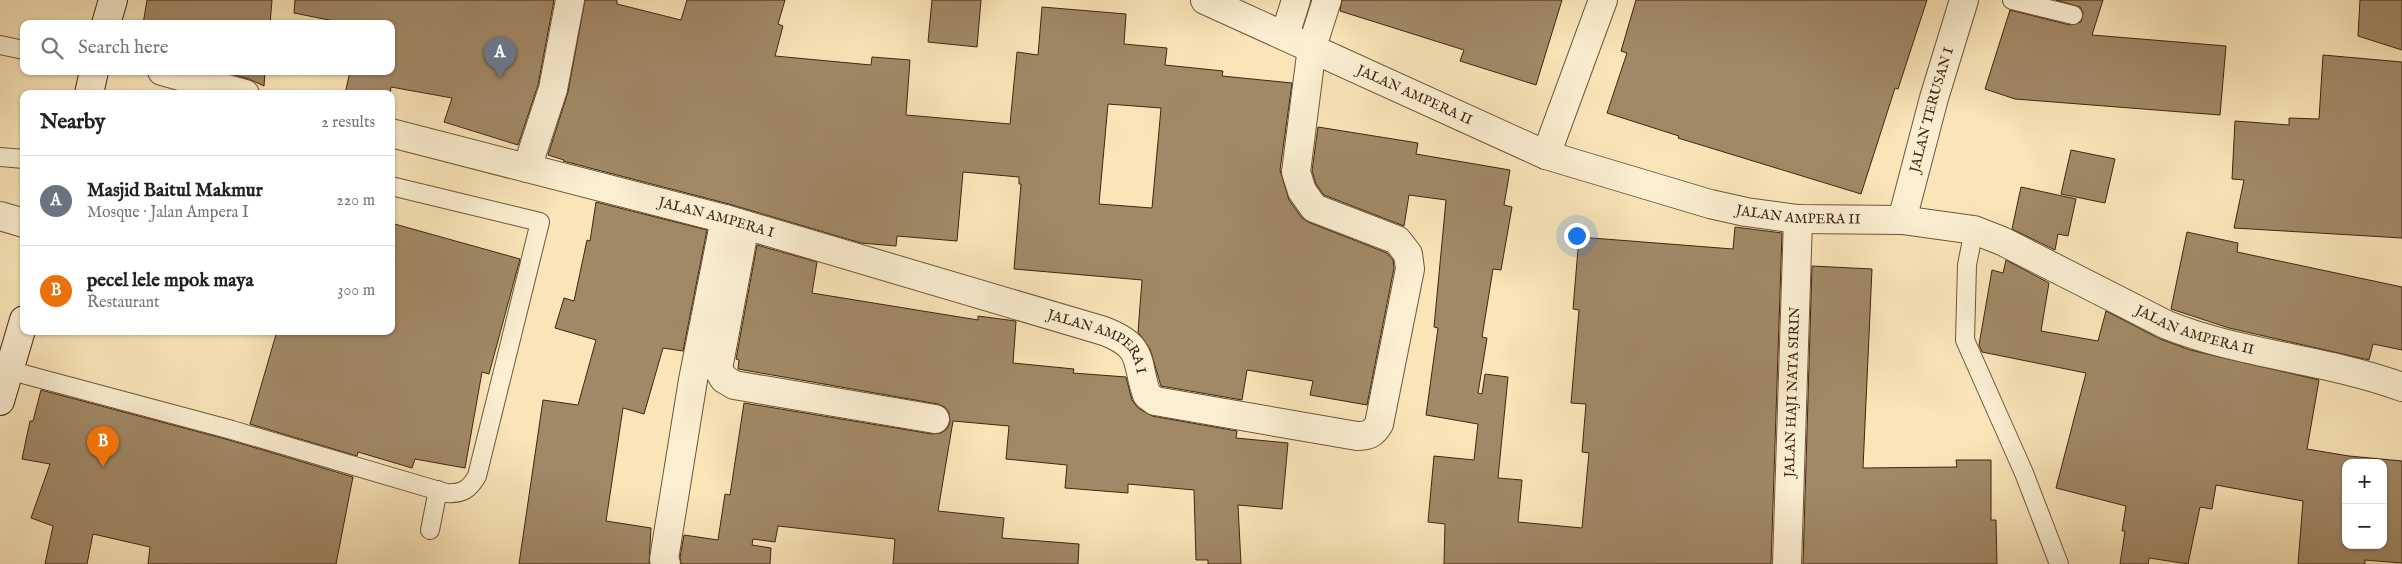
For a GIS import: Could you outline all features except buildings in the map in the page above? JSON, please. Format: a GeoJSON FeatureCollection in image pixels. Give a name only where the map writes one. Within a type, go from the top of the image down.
{"type":"FeatureCollection","features":[{"type":"Feature","properties":{"kind":"street"},"geometry":{"type":"LineString","coordinates":[[107,20],[113,0]]}},
{"type":"Feature","properties":{"kind":"street"},"geometry":{"type":"LineString","coordinates":[[527,168],[552,90],[570,0]]}},
{"type":"Feature","properties":{"kind":"street","name":"JALAN AMPERA II"},"geometry":{"type":"LineString","coordinates":[[1205,0],[1546,155],[1710,204],[1765,215],[1798,219],[1902,220],[1974,230],[2002,241],[2167,325],[2194,336],[2332,367],[2402,387]]}},
{"type":"Feature","properties":{"kind":"street"},"geometry":{"type":"LineString","coordinates":[[1285,35],[1296,0]]}},
{"type":"Feature","properties":{"kind":"street"},"geometry":{"type":"LineString","coordinates":[[1312,47],[1327,0]]}},
{"type":"Feature","properties":{"kind":"street"},"geometry":{"type":"LineString","coordinates":[[1546,155],[1603,0]]}},
{"type":"Feature","properties":{"kind":"street","name":"JALAN TERUSAN I"},"geometry":{"type":"LineString","coordinates":[[1902,220],[1934,98],[1964,0]]}},
{"type":"Feature","properties":{"kind":"street","name":"JALAN AMPERA I"},"geometry":{"type":"LineString","coordinates":[[395,134],[735,222],[1116,336],[1132,348],[1138,358],[1147,395],[1155,401],[1366,436],[1374,432],[1379,424],[1410,269],[1408,254],[1397,240],[1314,208],[1302,191],[1296,172],[1312,47]]}},
{"type":"Feature","properties":{"kind":"street"},"geometry":{"type":"LineString","coordinates":[[89,90],[93,75]]}},
{"type":"Feature","properties":{"kind":"street"},"geometry":{"type":"LineString","coordinates":[[176,75],[231,90]]}},
{"type":"Feature","properties":{"kind":"street"},"geometry":{"type":"LineString","coordinates":[[0,216],[20,222]]}},
{"type":"Feature","properties":{"kind":"street","name":"JALAN HAJI NATA SIRIN"},"geometry":{"type":"LineString","coordinates":[[1787,564],[1798,219]]}},
{"type":"Feature","properties":{"kind":"street"},"geometry":{"type":"LineString","coordinates":[[735,222],[718,368],[724,379],[734,385],[935,419]]}},
{"type":"Feature","properties":{"kind":"street"},"geometry":{"type":"LineString","coordinates":[[666,564],[664,559],[693,380],[735,222]]}},
{"type":"Feature","properties":{"kind":"street"},"geometry":{"type":"LineString","coordinates":[[0,401],[20,332]]}},
{"type":"Feature","properties":{"kind":"lane"},"geometry":{"type":"LineString","coordinates":[[2012,0],[2074,15]]}},
{"type":"Feature","properties":{"kind":"lane"},"geometry":{"type":"LineString","coordinates":[[0,45],[20,49]]}},
{"type":"Feature","properties":{"kind":"lane"},"geometry":{"type":"LineString","coordinates":[[0,157],[20,159]]}},
{"type":"Feature","properties":{"kind":"lane"},"geometry":{"type":"LineString","coordinates":[[8,370],[232,430],[438,490],[462,493],[472,486],[477,476],[540,222],[395,187]]}},
{"type":"Feature","properties":{"kind":"lane"},"geometry":{"type":"LineString","coordinates":[[1974,230],[1967,265],[1965,340],[2024,473],[2059,564]]}},
{"type":"Feature","properties":{"kind":"lane"},"geometry":{"type":"LineString","coordinates":[[430,530],[438,490]]}},
{"type":"Feature","properties":{"kind":"place","name":"Masjid Baitul Makmur"},"geometry":{"type":"Point","coordinates":[500,78]}},
{"type":"Feature","properties":{"kind":"place","name":"pecel lele mpok maya"},"geometry":{"type":"Point","coordinates":[103,467]}}]}
